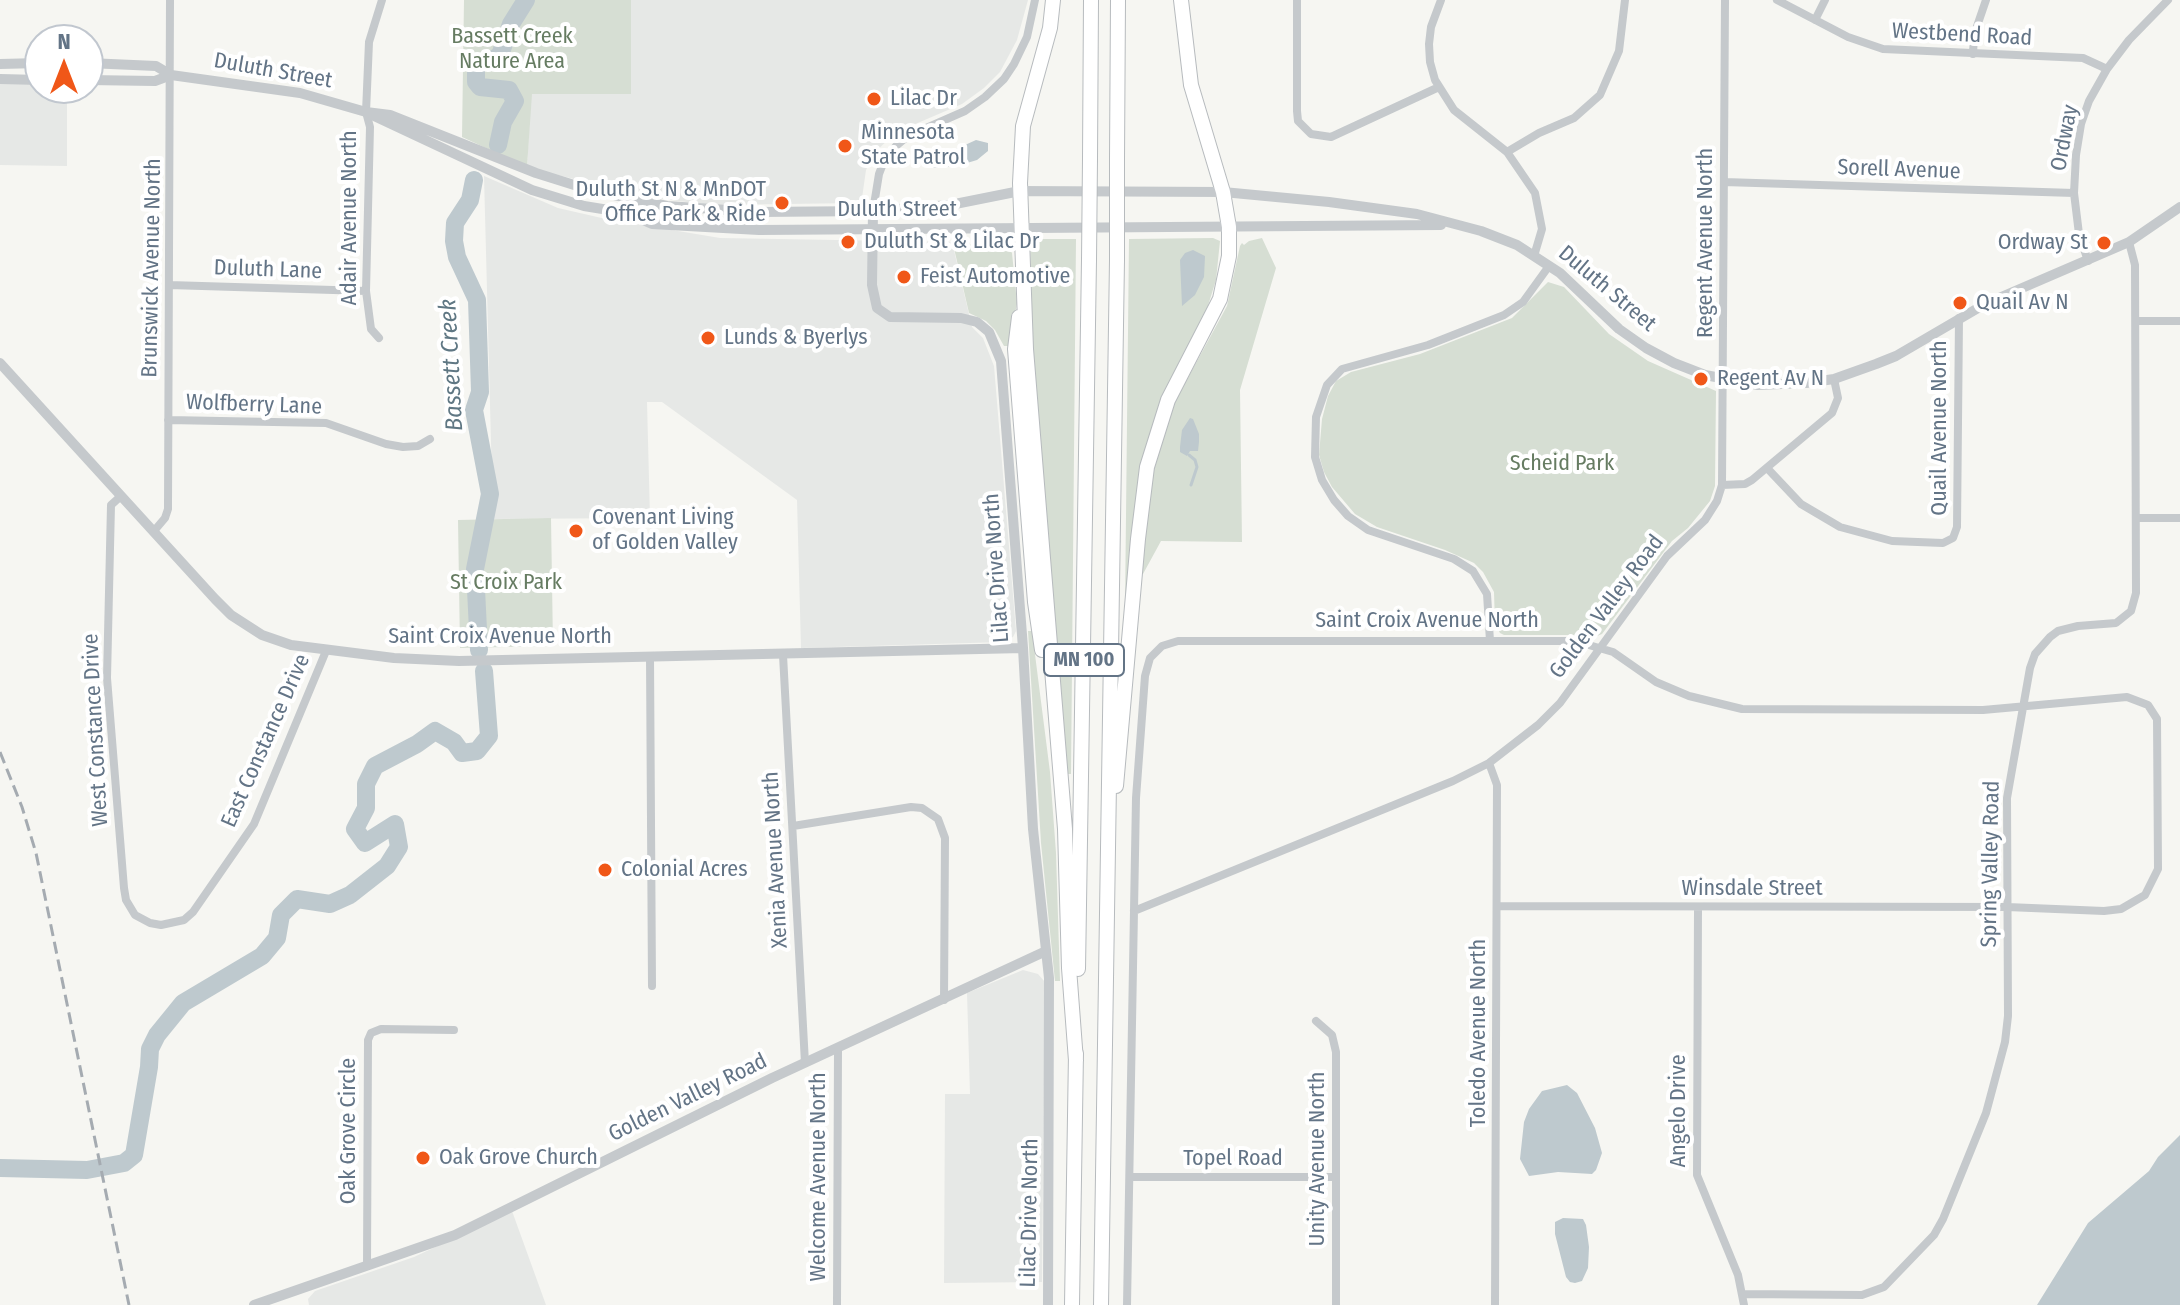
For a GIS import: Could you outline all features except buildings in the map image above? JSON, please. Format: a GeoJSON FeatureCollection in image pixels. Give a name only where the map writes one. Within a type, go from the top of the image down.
{"type":"FeatureCollection","features":[{"type":"Feature","properties":{"kind":"highway"},"geometry":{"type":"LineString","coordinates":[[1053,0],[1050,28],[1023,126],[1020,191],[1026,349],[1062,783],[1076,1061]]}},
{"type":"Feature","properties":{"kind":"highway","name":"MN 100"},"geometry":{"type":"LineString","coordinates":[[1072,1305],[1091,0]]}},
{"type":"Feature","properties":{"kind":"highway","name":"MN 100"},"geometry":{"type":"LineString","coordinates":[[1101,1305],[1118,0]]}},
{"type":"Feature","properties":{"kind":"highway"},"geometry":{"type":"LineString","coordinates":[[1108,838],[1120,760],[1147,467],[1168,400],[1223,291],[1229,256],[1229,227],[1223,192],[1191,85],[1181,0]]}},
{"type":"Feature","properties":{"kind":"street","name":"Brunswick Avenue North"},"geometry":{"type":"LineString","coordinates":[[154,531],[168,509],[170,0]]}},
{"type":"Feature","properties":{"kind":"street","name":"Adair Avenue North"},"geometry":{"type":"LineString","coordinates":[[379,338],[371,329],[366,291],[370,127],[366,112],[369,42],[382,0]]}},
{"type":"Feature","properties":{"kind":"street","name":"Lilac Drive North"},"geometry":{"type":"LineString","coordinates":[[1035,0],[1027,37],[1004,79],[971,107],[908,136],[884,161],[873,211],[872,285],[877,308],[890,317],[970,319],[982,325],[996,342],[1001,361],[1033,829],[1051,1027],[1048,1305]]}},
{"type":"Feature","properties":{"kind":"street"},"geometry":{"type":"LineString","coordinates":[[1297,0],[1297,111],[1298,121],[1304,129],[1321,137],[1331,137],[1439,87]]}},
{"type":"Feature","properties":{"kind":"street"},"geometry":{"type":"LineString","coordinates":[[1441,0],[1431,27],[1429,44],[1430,62],[1439,87],[1454,110],[1507,152],[1535,193],[1542,229],[1534,256]]}},
{"type":"Feature","properties":{"kind":"street"},"geometry":{"type":"LineString","coordinates":[[1507,152],[1539,133],[1574,118],[1600,95],[1619,51],[1625,0]]}},
{"type":"Feature","properties":{"kind":"street","name":"Regent Avenue North"},"geometry":{"type":"LineString","coordinates":[[1722,485],[1725,0]]}},
{"type":"Feature","properties":{"kind":"street","name":"Westbend Road"},"geometry":{"type":"LineString","coordinates":[[1777,0],[1848,37],[1883,49],[2083,58],[2107,69]]}},
{"type":"Feature","properties":{"kind":"street"},"geometry":{"type":"LineString","coordinates":[[1815,20],[1825,0]]}},
{"type":"Feature","properties":{"kind":"street"},"geometry":{"type":"LineString","coordinates":[[1973,54],[1974,35],[1986,0]]}},
{"type":"Feature","properties":{"kind":"street","name":"Ordway"},"geometry":{"type":"LineString","coordinates":[[2088,261],[2079,234],[2074,193],[2081,124],[2089,101],[2107,69],[2129,40],[2168,0]]}},
{"type":"Feature","properties":{"kind":"street"},"geometry":{"type":"LineString","coordinates":[[0,64],[24,63]]}},
{"type":"Feature","properties":{"kind":"street","name":"Duluth Street"},"geometry":{"type":"LineString","coordinates":[[104,64],[156,66],[171,75],[300,93],[366,112],[390,115],[563,182],[667,206],[758,212],[873,211],[950,205],[1020,191],[1223,192],[1417,214],[1501,239],[1534,256],[1579,289],[1619,329],[1674,363],[1724,380],[1783,385],[1834,379]]}},
{"type":"Feature","properties":{"kind":"street","name":"Duluth Street"},"geometry":{"type":"LineString","coordinates":[[104,80],[155,81],[171,75]]}},
{"type":"Feature","properties":{"kind":"street"},"geometry":{"type":"LineString","coordinates":[[0,79],[24,80]]}},
{"type":"Feature","properties":{"kind":"street","name":"Duluth Street"},"geometry":{"type":"LineString","coordinates":[[366,112],[387,125],[532,190],[584,206],[627,213],[652,224],[721,230],[1451,224]]}},
{"type":"Feature","properties":{"kind":"street","name":"Sorell Avenue"},"geometry":{"type":"LineString","coordinates":[[1724,182],[2074,193]]}},
{"type":"Feature","properties":{"kind":"street"},"geometry":{"type":"LineString","coordinates":[[1722,485],[1745,484],[1832,413],[1838,398],[1834,379],[1896,356],[1959,317],[2129,242],[2180,207]]}},
{"type":"Feature","properties":{"kind":"street","name":"Spring Valley Road"},"geometry":{"type":"LineString","coordinates":[[1744,1294],[1862,1295],[1884,1287],[1934,1235],[1978,1134],[2001,1064],[2008,1016],[2007,798],[2035,654],[2058,631],[2116,623],[2131,611],[2136,593],[2135,265],[2129,242]]}},
{"type":"Feature","properties":{"kind":"street"},"geometry":{"type":"LineString","coordinates":[[1490,641],[1487,594],[1473,571],[1454,559],[1368,530],[1348,516],[1334,500],[1322,480],[1315,457],[1316,417],[1327,385],[1342,369],[1428,345],[1504,315],[1523,302],[1549,266]]}},
{"type":"Feature","properties":{"kind":"street","name":"Duluth Lane"},"geometry":{"type":"LineString","coordinates":[[169,285],[366,291]]}},
{"type":"Feature","properties":{"kind":"street","name":"Quail Avenue North"},"geometry":{"type":"LineString","coordinates":[[1767,468],[1801,504],[1840,527],[1892,541],[1943,543],[1953,538],[1957,527],[1959,317]]}},
{"type":"Feature","properties":{"kind":"street"},"geometry":{"type":"LineString","coordinates":[[2136,321],[2180,321]]}},
{"type":"Feature","properties":{"kind":"street","name":"Saint Croix Avenue North"},"geometry":{"type":"LineString","coordinates":[[0,363],[231,615],[262,635],[291,645],[413,660],[459,661],[1023,648]]}},
{"type":"Feature","properties":{"kind":"street","name":"Wolfberry Lane"},"geometry":{"type":"LineString","coordinates":[[168,420],[326,423],[403,447],[418,446],[430,439]]}},
{"type":"Feature","properties":{"kind":"street","name":"Golden Valley Road"},"geometry":{"type":"LineString","coordinates":[[1134,911],[1453,781],[1489,763],[1538,725],[1560,703],[1667,556],[1705,520],[1717,501],[1722,485]]}},
{"type":"Feature","properties":{"kind":"street","name":"West Constance Drive"},"geometry":{"type":"LineString","coordinates":[[121,496],[111,505],[107,678],[124,888],[126,900],[135,915]]}},
{"type":"Feature","properties":{"kind":"street"},"geometry":{"type":"LineString","coordinates":[[2136,518],[2180,518]]}},
{"type":"Feature","properties":{"kind":"street","name":"Saint Croix Avenue North"},"geometry":{"type":"LineString","coordinates":[[1134,911],[1136,798],[1147,666],[1162,646],[1178,641],[1575,641],[1613,652],[1656,682],[1689,696],[1742,709],[2023,708]]}},
{"type":"Feature","properties":{"kind":"street","name":"East Constance Drive"},"geometry":{"type":"LineString","coordinates":[[135,915],[161,925],[184,920],[193,912],[254,824],[326,651]]}},
{"type":"Feature","properties":{"kind":"street","name":"Xenia Avenue North"},"geometry":{"type":"LineString","coordinates":[[783,655],[805,1063]]}},
{"type":"Feature","properties":{"kind":"street"},"geometry":{"type":"LineString","coordinates":[[650,657],[652,986]]}},
{"type":"Feature","properties":{"kind":"street","name":"Winsdale Street"},"geometry":{"type":"LineString","coordinates":[[1497,906],[2121,909],[2145,895],[2156,878],[2159,859],[2157,719],[2148,705],[2127,697],[2023,708]]}},
{"type":"Feature","properties":{"kind":"street","name":"Toledo Avenue North"},"geometry":{"type":"LineString","coordinates":[[1489,763],[1497,785],[1495,1305]]}},
{"type":"Feature","properties":{"kind":"street"},"geometry":{"type":"LineString","coordinates":[[793,826],[911,807],[922,808],[938,819],[945,838],[944,1000]]}},
{"type":"Feature","properties":{"kind":"street","name":"Angelo Drive"},"geometry":{"type":"LineString","coordinates":[[1698,907],[1697,1175],[1744,1294],[1744,1305]]}},
{"type":"Feature","properties":{"kind":"street"},"geometry":{"type":"LineString","coordinates":[[1127,1305],[1134,911]]}},
{"type":"Feature","properties":{"kind":"street","name":"Golden Valley Road"},"geometry":{"type":"LineString","coordinates":[[254,1305],[455,1235],[805,1063],[1046,951]]}},
{"type":"Feature","properties":{"kind":"street","name":"Unity Avenue North"},"geometry":{"type":"LineString","coordinates":[[1316,1021],[1332,1035],[1336,1052],[1336,1305]]}},
{"type":"Feature","properties":{"kind":"street","name":"Oak Grove Circle"},"geometry":{"type":"LineString","coordinates":[[367,1266],[368,1040],[371,1033],[381,1029],[454,1030]]}},
{"type":"Feature","properties":{"kind":"street","name":"Welcome Avenue North"},"geometry":{"type":"LineString","coordinates":[[837,1305],[838,1049]]}},
{"type":"Feature","properties":{"kind":"street","name":"Topel Road"},"geometry":{"type":"LineString","coordinates":[[1130,1177],[1336,1177]]}},
{"type":"Feature","properties":{"kind":"street"},"geometry":{"type":"LineString","coordinates":[[294,1291],[299,1305]]}},
{"type":"Feature","properties":{"kind":"shaded area"},"geometry":{"type":"Polygon","coordinates":[[[631,0],[1028,0],[1017,40],[1000,72],[962,104],[906,128],[875,152],[866,170],[859,203],[710,205],[640,196],[527,167],[531,94],[631,94],[631,0]]]}},
{"type":"Feature","properties":{"kind":"shaded area"},"geometry":{"type":"Polygon","coordinates":[[[0,83],[24,84],[24,104],[67,104],[67,166],[0,165],[0,83]]]}},
{"type":"Feature","properties":{"kind":"shaded area"},"geometry":{"type":"Polygon","coordinates":[[[976,140],[988,143],[988,151],[977,160],[957,166],[928,168],[923,164],[976,140]]]}},
{"type":"Feature","properties":{"kind":"shaded area"},"geometry":{"type":"Polygon","coordinates":[[[484,176],[558,208],[720,238],[952,242],[972,327],[983,338],[994,366],[1016,631],[1013,637],[1003,642],[801,648],[797,500],[662,402],[647,402],[650,518],[493,519],[484,176]]]}},
{"type":"Feature","properties":{"kind":"shaded area"},"geometry":{"type":"Polygon","coordinates":[[[1193,250],[1205,256],[1204,277],[1195,295],[1182,306],[1180,260],[1185,253],[1193,250]]]}},
{"type":"Feature","properties":{"kind":"shaded area"},"geometry":{"type":"Polygon","coordinates":[[[1190,418],[1199,434],[1199,442],[1198,451],[1190,451],[1187,456],[1180,452],[1180,447],[1182,430],[1190,418]]]}},
{"type":"Feature","properties":{"kind":"shaded area"},"geometry":{"type":"Polygon","coordinates":[[[1023,970],[1038,974],[1045,982],[1042,1282],[944,1283],[945,1094],[970,1094],[967,993],[1023,970]]]}},
{"type":"Feature","properties":{"kind":"shaded area"},"geometry":{"type":"Polygon","coordinates":[[[1567,1085],[1577,1093],[1595,1128],[1602,1153],[1596,1170],[1592,1174],[1558,1172],[1529,1176],[1520,1159],[1524,1122],[1529,1109],[1542,1091],[1567,1085]]]}},
{"type":"Feature","properties":{"kind":"shaded area"},"geometry":{"type":"Polygon","coordinates":[[[2180,1135],[2180,1305],[2037,1305],[2088,1223],[2149,1171],[2180,1135]]]}},
{"type":"Feature","properties":{"kind":"shaded area"},"geometry":{"type":"Polygon","coordinates":[[[512,1211],[546,1305],[309,1305],[308,1299],[315,1291],[414,1257],[512,1211]]]}},
{"type":"Feature","properties":{"kind":"shaded area"},"geometry":{"type":"Polygon","coordinates":[[[1563,1218],[1583,1219],[1586,1225],[1588,1268],[1582,1281],[1575,1283],[1566,1277],[1555,1234],[1555,1222],[1563,1218]]]}},
{"type":"Feature","properties":{"kind":"green space","name":"Bassett Creek Nature Area"},"geometry":{"type":"Polygon","coordinates":[[[464,0],[631,0],[631,94],[532,94],[527,167],[462,137],[464,0]]]}},
{"type":"Feature","properties":{"kind":"green space"},"geometry":{"type":"Polygon","coordinates":[[[1213,238],[1220,241],[1216,280],[1206,312],[1164,400],[1130,608],[1125,607],[1129,239],[1213,238]]]}},
{"type":"Feature","properties":{"kind":"green space"},"geometry":{"type":"Polygon","coordinates":[[[1262,238],[1276,268],[1240,390],[1242,542],[1161,541],[1143,574],[1140,574],[1147,493],[1164,422],[1227,306],[1240,246],[1262,238]]]}},
{"type":"Feature","properties":{"kind":"green space"},"geometry":{"type":"Polygon","coordinates":[[[1030,239],[1076,239],[1071,774],[1066,774],[1034,384],[1030,239]]]}},
{"type":"Feature","properties":{"kind":"green space"},"geometry":{"type":"Polygon","coordinates":[[[953,244],[990,245],[1009,249],[1012,253],[1017,303],[1009,346],[1004,346],[986,321],[969,313],[953,244]]]}},
{"type":"Feature","properties":{"kind":"green space","name":"Scheid Park"},"geometry":{"type":"Polygon","coordinates":[[[1548,282],[1564,287],[1609,334],[1648,361],[1716,391],[1715,486],[1710,501],[1688,528],[1672,541],[1602,634],[1592,638],[1500,633],[1495,624],[1494,592],[1474,563],[1377,527],[1355,514],[1332,487],[1319,455],[1322,419],[1336,381],[1351,372],[1420,354],[1512,318],[1548,282]]]}},
{"type":"Feature","properties":{"kind":"green space","name":"St Croix Park"},"geometry":{"type":"Polygon","coordinates":[[[551,518],[553,646],[460,648],[458,520],[551,518]]]}},
{"type":"Feature","properties":{"kind":"green space"},"geometry":{"type":"Polygon","coordinates":[[[1028,631],[1032,631],[1050,772],[1060,981],[1055,981],[1041,843],[1028,631]]]}},
{"type":"Feature","properties":{"kind":"waterway","name":"Bassett Creek"},"geometry":{"type":"LineString","coordinates":[[498,145],[503,122],[515,101],[509,90],[480,87],[476,82],[476,68],[481,62],[491,61],[500,55],[511,24],[526,0]]}},
{"type":"Feature","properties":{"kind":"waterway","name":"Bassett Creek"},"geometry":{"type":"LineString","coordinates":[[474,180],[470,200],[455,223],[454,241],[457,257],[477,300],[480,392],[474,410],[490,494],[475,569],[479,650]]}},
{"type":"Feature","properties":{"kind":"waterway"},"geometry":{"type":"LineString","coordinates":[[1189,455],[1197,467],[1191,485]]}},
{"type":"Feature","properties":{"kind":"waterway","name":"Bassett Creek"},"geometry":{"type":"LineString","coordinates":[[0,1168],[87,1170],[124,1163],[134,1155],[150,1049],[157,1035],[183,1003],[262,956],[277,938],[281,915],[297,899],[330,904],[350,895],[387,866],[399,847],[395,824],[365,843],[355,829],[366,808],[366,784],[375,766],[435,731],[454,742],[462,753],[477,751],[489,736],[484,671]]}},
{"type":"Feature","properties":{"kind":"railway"},"geometry":{"type":"LineString","coordinates":[[0,752],[36,853],[129,1305]]}},
{"type":"Feature","properties":{"kind":"place","name":"Lilac Dr"},"geometry":{"type":"Point","coordinates":[874,99]}},
{"type":"Feature","properties":{"kind":"place","name":"Minnesota State Patrol"},"geometry":{"type":"Point","coordinates":[845,146]}},
{"type":"Feature","properties":{"kind":"place","name":"Duluth St N & MnDOT Office Park & Ride"},"geometry":{"type":"Point","coordinates":[782,203]}},
{"type":"Feature","properties":{"kind":"place","name":"Duluth St & Lilac Dr"},"geometry":{"type":"Point","coordinates":[848,242]}},
{"type":"Feature","properties":{"kind":"place","name":"Ordway St"},"geometry":{"type":"Point","coordinates":[2104,243]}},
{"type":"Feature","properties":{"kind":"place","name":"Feist Automotive"},"geometry":{"type":"Point","coordinates":[904,277]}},
{"type":"Feature","properties":{"kind":"place","name":"Quail Av N"},"geometry":{"type":"Point","coordinates":[1960,303]}},
{"type":"Feature","properties":{"kind":"place","name":"Lunds & Byerlys"},"geometry":{"type":"Point","coordinates":[708,338]}},
{"type":"Feature","properties":{"kind":"place","name":"Regent Av N"},"geometry":{"type":"Point","coordinates":[1701,379]}},
{"type":"Feature","properties":{"kind":"place","name":"Covenant Living of Golden Valley"},"geometry":{"type":"Point","coordinates":[576,531]}},
{"type":"Feature","properties":{"kind":"place","name":"Colonial Acres"},"geometry":{"type":"Point","coordinates":[605,870]}},
{"type":"Feature","properties":{"kind":"place","name":"Oak Grove Church"},"geometry":{"type":"Point","coordinates":[423,1158]}}]}
